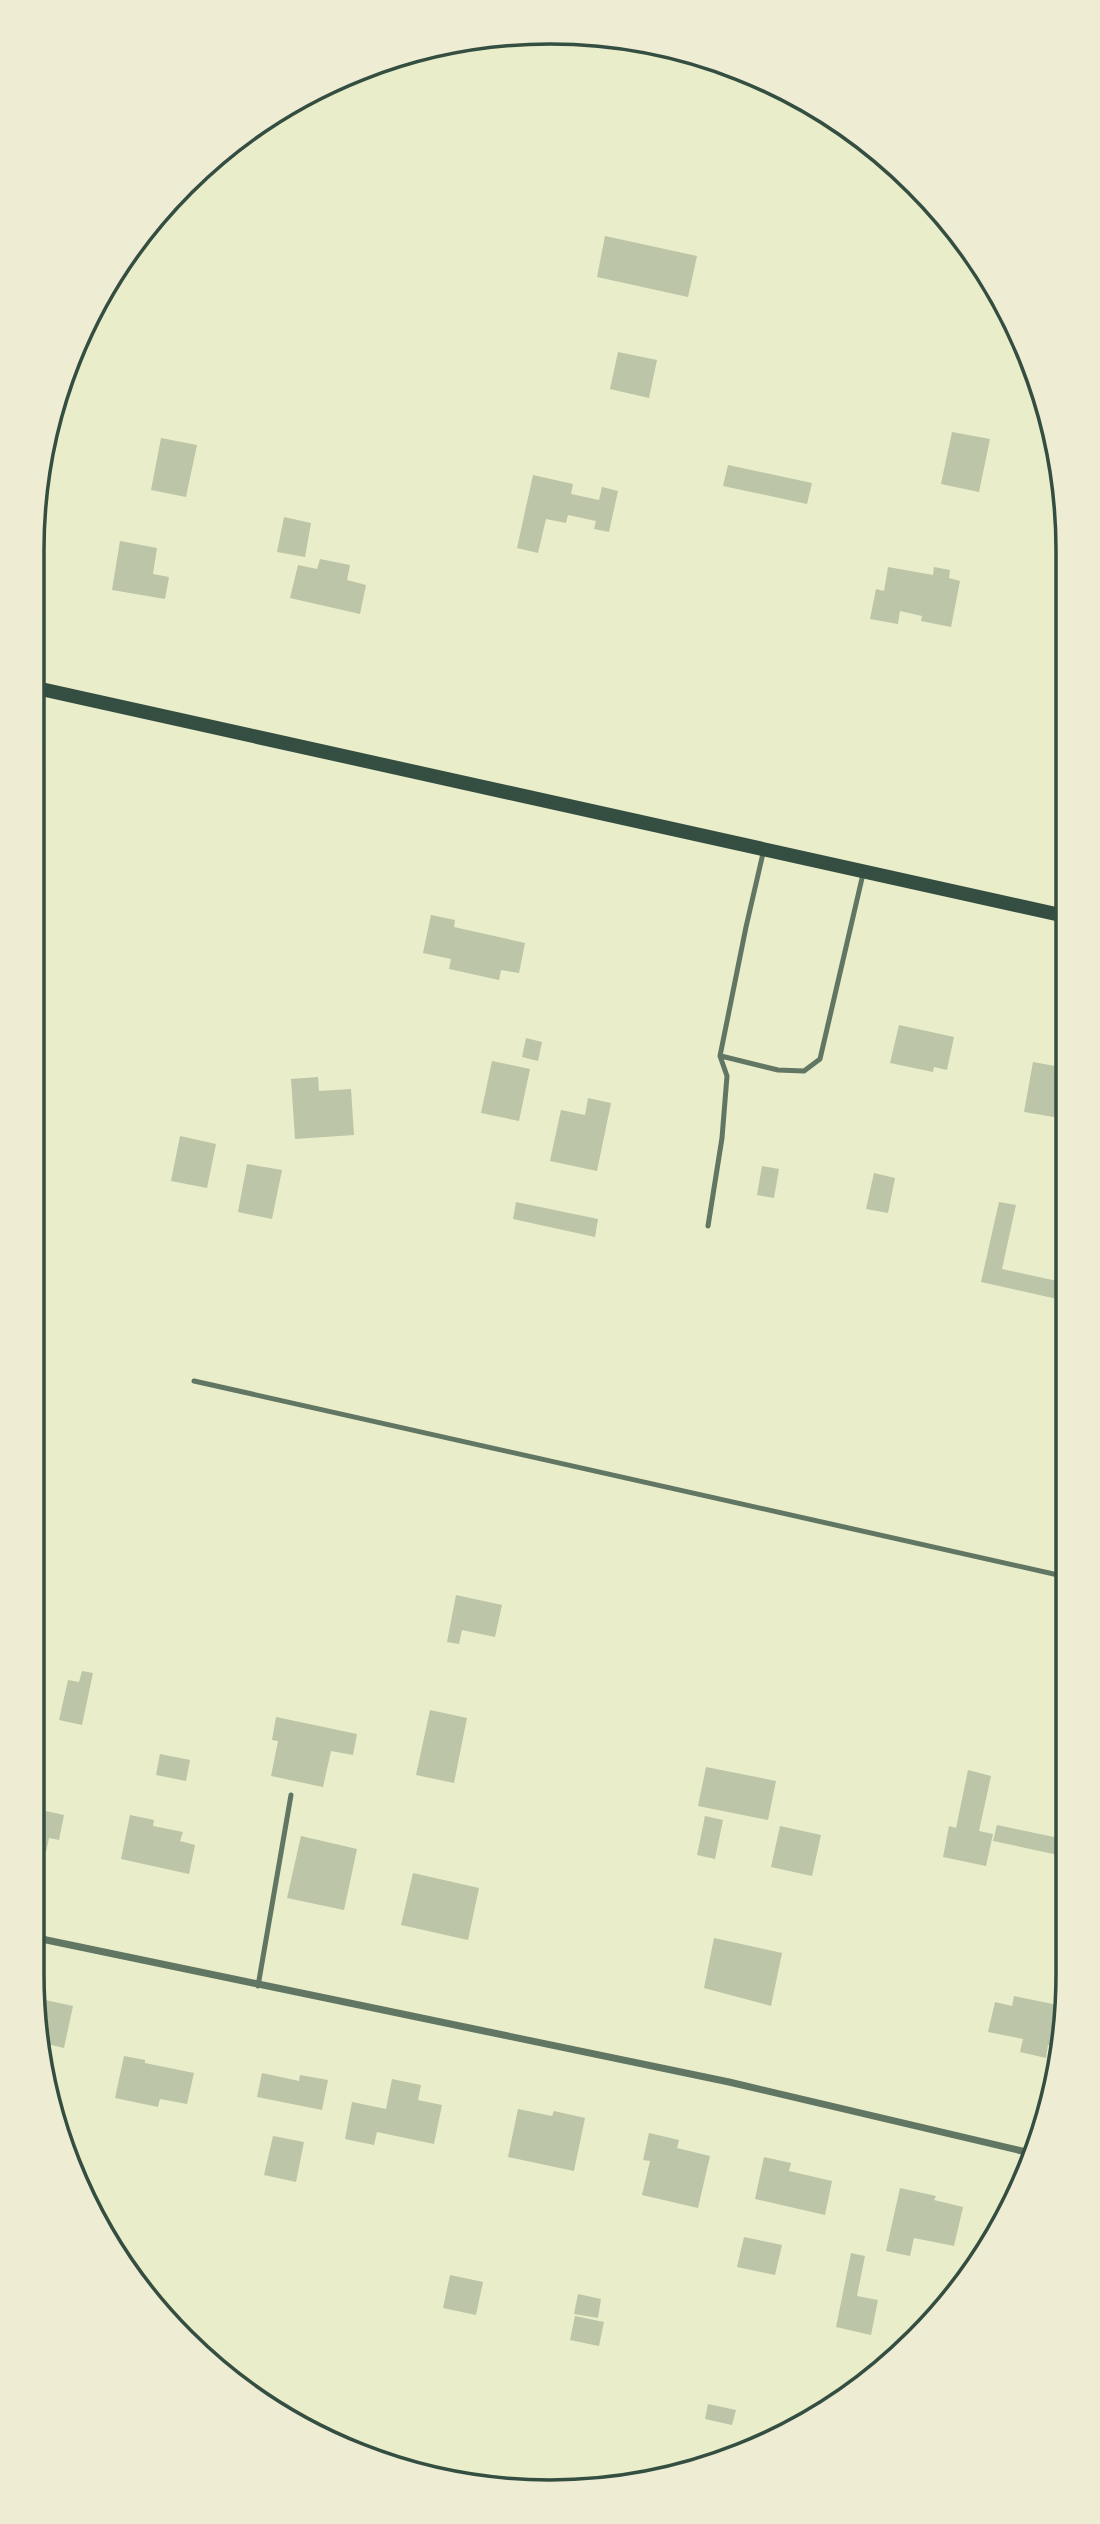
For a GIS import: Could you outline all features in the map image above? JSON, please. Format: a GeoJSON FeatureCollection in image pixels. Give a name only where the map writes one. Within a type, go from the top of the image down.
{"type":"FeatureCollection","features":[{"type":"Feature","properties":{"kind":"main road"},"geometry":{"type":"LineString","coordinates":[[44,690],[1056,914]]}},
{"type":"Feature","properties":{"kind":"street"},"geometry":{"type":"LineString","coordinates":[[44,1940],[729,2082],[1024,2151]]}},
{"type":"Feature","properties":{"kind":"lane"},"geometry":{"type":"LineString","coordinates":[[708,1226],[722,1138],[727,1076],[720,1056],[764,849]]}},
{"type":"Feature","properties":{"kind":"lane"},"geometry":{"type":"LineString","coordinates":[[720,1056],[778,1070],[804,1071],[820,1059],[863,871]]}},
{"type":"Feature","properties":{"kind":"lane"},"geometry":{"type":"LineString","coordinates":[[194,1381],[1056,1575]]}},
{"type":"Feature","properties":{"kind":"lane"},"geometry":{"type":"LineString","coordinates":[[258,1986],[291,1795]]}},
{"type":"Feature","properties":{"kind":"building"},"geometry":{"type":"Polygon","coordinates":[[[605,236],[697,256],[688,297],[597,277],[605,236]]]}},
{"type":"Feature","properties":{"kind":"building"},"geometry":{"type":"Polygon","coordinates":[[[618,352],[657,360],[649,398],[610,389],[618,352]]]}},
{"type":"Feature","properties":{"kind":"building"},"geometry":{"type":"Polygon","coordinates":[[[952,432],[990,439],[979,492],[941,484],[952,432]]]}},
{"type":"Feature","properties":{"kind":"building"},"geometry":{"type":"Polygon","coordinates":[[[161,438],[197,445],[186,497],[151,490],[161,438]]]}},
{"type":"Feature","properties":{"kind":"building"},"geometry":{"type":"Polygon","coordinates":[[[728,465],[812,483],[807,504],[723,486],[728,465]]]}},
{"type":"Feature","properties":{"kind":"building"},"geometry":{"type":"Polygon","coordinates":[[[533,475],[573,484],[571,494],[599,500],[602,487],[618,491],[609,532],[594,529],[596,521],[568,515],[566,523],[546,519],[538,553],[517,548],[533,475]]]}},
{"type":"Feature","properties":{"kind":"building"},"geometry":{"type":"Polygon","coordinates":[[[284,517],[311,523],[305,557],[277,552],[284,517]]]}},
{"type":"Feature","properties":{"kind":"building"},"geometry":{"type":"Polygon","coordinates":[[[120,541],[157,548],[153,574],[169,577],[165,599],[112,590],[120,541]]]}},
{"type":"Feature","properties":{"kind":"building"},"geometry":{"type":"Polygon","coordinates":[[[320,559],[350,565],[347,580],[366,585],[360,614],[290,598],[298,565],[317,569],[320,559]]]}},
{"type":"Feature","properties":{"kind":"building"},"geometry":{"type":"Polygon","coordinates":[[[888,567],[933,575],[934,567],[950,570],[949,578],[960,581],[951,627],[921,621],[922,616],[900,611],[898,624],[870,619],[876,589],[884,591],[888,567]]]}},
{"type":"Feature","properties":{"kind":"building"},"geometry":{"type":"Polygon","coordinates":[[[431,915],[455,920],[454,927],[525,943],[519,973],[501,970],[499,980],[449,969],[451,959],[423,953],[431,915]]]}},
{"type":"Feature","properties":{"kind":"building"},"geometry":{"type":"Polygon","coordinates":[[[899,1025],[954,1037],[947,1070],[934,1067],[933,1072],[890,1063],[899,1025]]]}},
{"type":"Feature","properties":{"kind":"building"},"geometry":{"type":"Polygon","coordinates":[[[526,1038],[542,1042],[538,1061],[522,1057],[526,1038]]]}},
{"type":"Feature","properties":{"kind":"building"},"geometry":{"type":"Polygon","coordinates":[[[492,1061],[530,1069],[519,1121],[481,1113],[492,1061]]]}},
{"type":"Feature","properties":{"kind":"building"},"geometry":{"type":"Polygon","coordinates":[[[1033,1062],[1056,1066],[1056,1117],[1024,1112],[1033,1062]]]}},
{"type":"Feature","properties":{"kind":"building"},"geometry":{"type":"Polygon","coordinates":[[[318,1077],[319,1091],[351,1089],[354,1135],[295,1139],[291,1079],[318,1077]]]}},
{"type":"Feature","properties":{"kind":"building"},"geometry":{"type":"Polygon","coordinates":[[[588,1098],[611,1103],[597,1171],[550,1161],[561,1110],[585,1115],[588,1098]]]}},
{"type":"Feature","properties":{"kind":"building"},"geometry":{"type":"Polygon","coordinates":[[[180,1136],[216,1144],[207,1188],[171,1181],[180,1136]]]}},
{"type":"Feature","properties":{"kind":"building"},"geometry":{"type":"Polygon","coordinates":[[[247,1164],[282,1170],[272,1219],[238,1212],[247,1164]]]}},
{"type":"Feature","properties":{"kind":"building"},"geometry":{"type":"Polygon","coordinates":[[[762,1166],[779,1169],[774,1198],[757,1195],[762,1166]]]}},
{"type":"Feature","properties":{"kind":"building"},"geometry":{"type":"Polygon","coordinates":[[[874,1173],[895,1178],[888,1213],[866,1209],[874,1173]]]}},
{"type":"Feature","properties":{"kind":"building"},"geometry":{"type":"Polygon","coordinates":[[[516,1202],[598,1219],[595,1237],[513,1219],[516,1202]]]}},
{"type":"Feature","properties":{"kind":"building"},"geometry":{"type":"Polygon","coordinates":[[[999,1202],[1016,1205],[1002,1269],[1056,1281],[1056,1299],[981,1282],[999,1202]]]}},
{"type":"Feature","properties":{"kind":"building"},"geometry":{"type":"Polygon","coordinates":[[[456,1595],[502,1605],[495,1637],[462,1630],[459,1644],[447,1642],[456,1595]]]}},
{"type":"Feature","properties":{"kind":"building"},"geometry":{"type":"Polygon","coordinates":[[[82,1671],[93,1673],[82,1725],[59,1720],[68,1680],[79,1682],[82,1671]]]}},
{"type":"Feature","properties":{"kind":"building"},"geometry":{"type":"Polygon","coordinates":[[[430,1710],[467,1718],[454,1783],[416,1775],[430,1710]]]}},
{"type":"Feature","properties":{"kind":"building"},"geometry":{"type":"Polygon","coordinates":[[[276,1717],[357,1734],[353,1755],[331,1751],[323,1787],[271,1776],[278,1741],[272,1740],[276,1717]]]}},
{"type":"Feature","properties":{"kind":"building"},"geometry":{"type":"Polygon","coordinates":[[[160,1754],[190,1760],[186,1781],[156,1775],[160,1754]]]}},
{"type":"Feature","properties":{"kind":"building"},"geometry":{"type":"Polygon","coordinates":[[[706,1767],[776,1781],[768,1820],[698,1806],[706,1767]]]}},
{"type":"Feature","properties":{"kind":"building"},"geometry":{"type":"Polygon","coordinates":[[[968,1770],[991,1776],[979,1831],[993,1834],[986,1866],[943,1857],[949,1826],[956,1828],[968,1770]]]}},
{"type":"Feature","properties":{"kind":"building"},"geometry":{"type":"Polygon","coordinates":[[[44,1811],[64,1815],[59,1840],[49,1838],[46,1852],[44,1811]]]}},
{"type":"Feature","properties":{"kind":"building"},"geometry":{"type":"Polygon","coordinates":[[[130,1815],[154,1820],[153,1826],[183,1832],[180,1841],[195,1845],[189,1874],[121,1859],[130,1815]]]}},
{"type":"Feature","properties":{"kind":"building"},"geometry":{"type":"Polygon","coordinates":[[[705,1816],[723,1820],[715,1859],[697,1855],[705,1816]]]}},
{"type":"Feature","properties":{"kind":"building"},"geometry":{"type":"Polygon","coordinates":[[[997,1825],[1056,1837],[1056,1854],[993,1841],[997,1825]]]}},
{"type":"Feature","properties":{"kind":"building"},"geometry":{"type":"Polygon","coordinates":[[[780,1826],[821,1835],[812,1876],[771,1867],[780,1826]]]}},
{"type":"Feature","properties":{"kind":"building"},"geometry":{"type":"Polygon","coordinates":[[[301,1836],[357,1849],[344,1910],[287,1898],[301,1836]]]}},
{"type":"Feature","properties":{"kind":"building"},"geometry":{"type":"Polygon","coordinates":[[[413,1873],[479,1888],[468,1940],[401,1925],[413,1873]]]}},
{"type":"Feature","properties":{"kind":"building"},"geometry":{"type":"Polygon","coordinates":[[[714,1938],[782,1953],[771,2006],[704,1988],[714,1938]]]}},
{"type":"Feature","properties":{"kind":"building"},"geometry":{"type":"Polygon","coordinates":[[[1014,1996],[1055,2004],[1051,2046],[1048,2045],[1046,2058],[1020,2052],[1023,2039],[988,2032],[995,2002],[1012,2006],[1014,1996]]]}},
{"type":"Feature","properties":{"kind":"building"},"geometry":{"type":"Polygon","coordinates":[[[45,2000],[73,2006],[64,2048],[49,2044],[45,2000]]]}},
{"type":"Feature","properties":{"kind":"building"},"geometry":{"type":"Polygon","coordinates":[[[124,2056],[194,2073],[187,2104],[160,2099],[158,2107],[115,2098],[124,2056]]]}},
{"type":"Feature","properties":{"kind":"building"},"geometry":{"type":"Polygon","coordinates":[[[262,2073],[299,2081],[300,2075],[328,2080],[322,2110],[257,2097],[262,2073]]]}},
{"type":"Feature","properties":{"kind":"building"},"geometry":{"type":"Polygon","coordinates":[[[392,2079],[421,2085],[418,2100],[442,2105],[434,2144],[377,2132],[374,2145],[345,2139],[352,2102],[386,2109],[392,2079]]]}},
{"type":"Feature","properties":{"kind":"building"},"geometry":{"type":"Polygon","coordinates":[[[518,2109],[552,2116],[554,2111],[585,2118],[574,2171],[508,2157],[518,2109]]]}},
{"type":"Feature","properties":{"kind":"building"},"geometry":{"type":"Polygon","coordinates":[[[649,2133],[679,2140],[677,2148],[710,2156],[698,2208],[642,2195],[650,2161],[643,2160],[649,2133]]]}},
{"type":"Feature","properties":{"kind":"building"},"geometry":{"type":"Polygon","coordinates":[[[273,2136],[304,2142],[296,2182],[264,2175],[273,2136]]]}},
{"type":"Feature","properties":{"kind":"building"},"geometry":{"type":"Polygon","coordinates":[[[764,2157],[791,2163],[789,2171],[832,2181],[825,2215],[755,2199],[764,2157]]]}},
{"type":"Feature","properties":{"kind":"building"},"geometry":{"type":"Polygon","coordinates":[[[900,2188],[936,2196],[934,2200],[963,2207],[954,2246],[914,2238],[910,2256],[886,2251],[900,2188]]]}},
{"type":"Feature","properties":{"kind":"building"},"geometry":{"type":"Polygon","coordinates":[[[744,2237],[782,2245],[775,2275],[737,2267],[744,2237]]]}},
{"type":"Feature","properties":{"kind":"building"},"geometry":{"type":"Polygon","coordinates":[[[851,2253],[865,2256],[857,2296],[878,2300],[871,2335],[836,2327],[851,2253]]]}},
{"type":"Feature","properties":{"kind":"building"},"geometry":{"type":"Polygon","coordinates":[[[450,2275],[483,2282],[476,2315],[443,2308],[450,2275]]]}},
{"type":"Feature","properties":{"kind":"building"},"geometry":{"type":"Polygon","coordinates":[[[578,2294],[601,2299],[598,2318],[574,2314],[578,2294]]]}},
{"type":"Feature","properties":{"kind":"building"},"geometry":{"type":"Polygon","coordinates":[[[575,2316],[604,2322],[599,2346],[570,2340],[575,2316]]]}},
{"type":"Feature","properties":{"kind":"building"},"geometry":{"type":"Polygon","coordinates":[[[708,2404],[736,2410],[732,2425],[705,2419],[708,2404]]]}}]}
